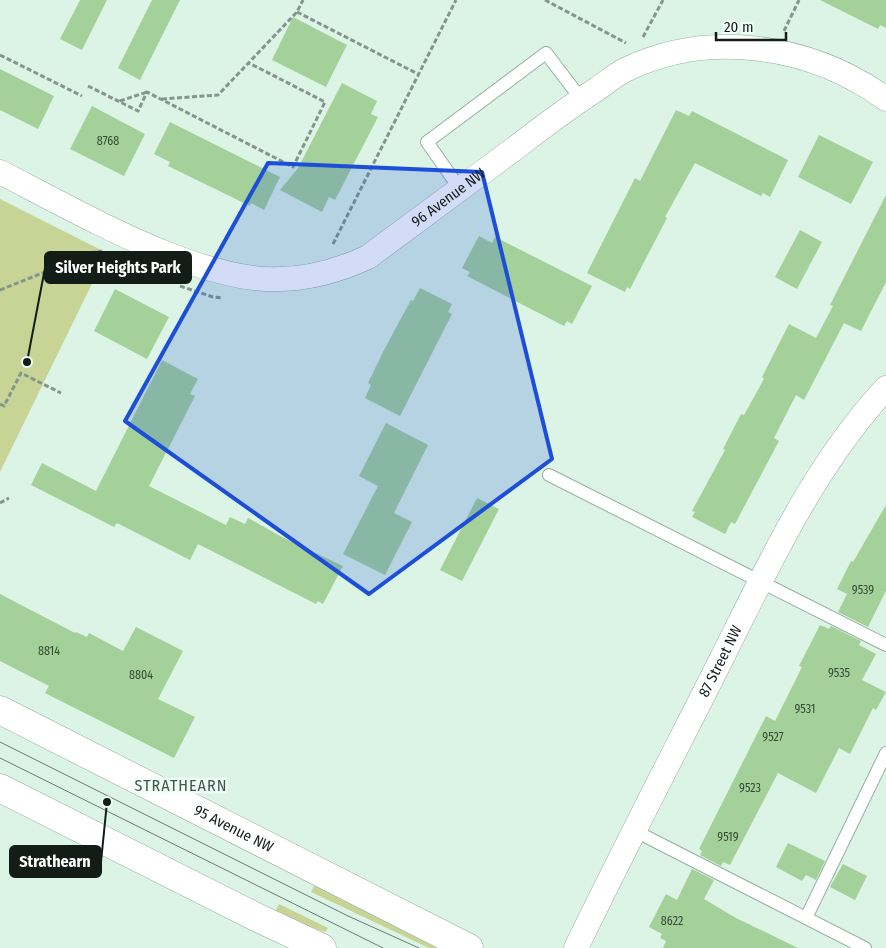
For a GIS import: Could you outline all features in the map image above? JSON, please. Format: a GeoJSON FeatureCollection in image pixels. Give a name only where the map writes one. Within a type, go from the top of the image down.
{"type":"FeatureCollection","features":[{"type":"Feature","properties":{"kind":"street","name":"96 Avenue NW"},"geometry":{"type":"LineString","coordinates":[[0,172],[138,242],[219,272],[242,277],[266,279],[311,276],[339,269],[368,257],[582,99],[624,71],[652,60],[681,52],[712,48],[742,47],[781,52],[825,64],[850,76],[886,99]]}},
{"type":"Feature","properties":{"kind":"street","name":"87 Street NW"},"geometry":{"type":"LineString","coordinates":[[576,948],[760,582],[804,500],[852,429],[886,388]]}},
{"type":"Feature","properties":{"kind":"street","name":"95 Avenue NW"},"geometry":{"type":"LineString","coordinates":[[0,710],[469,948]]}},
{"type":"Feature","properties":{"kind":"street"},"geometry":{"type":"LineString","coordinates":[[0,788],[258,918],[322,948]]}},
{"type":"Feature","properties":{"kind":"lane"},"geometry":{"type":"LineString","coordinates":[[460,189],[426,142],[546,53],[582,99]]}},
{"type":"Feature","properties":{"kind":"lane"},"geometry":{"type":"LineString","coordinates":[[549,475],[886,645]]}},
{"type":"Feature","properties":{"kind":"lane"},"geometry":{"type":"LineString","coordinates":[[806,918],[886,753]]}},
{"type":"Feature","properties":{"kind":"lane"},"geometry":{"type":"LineString","coordinates":[[634,830],[866,948]]}},
{"type":"Feature","properties":{"kind":"path"},"geometry":{"type":"LineString","coordinates":[[162,99],[218,96],[297,12],[303,0]]}},
{"type":"Feature","properties":{"kind":"path"},"geometry":{"type":"LineString","coordinates":[[334,244],[456,0]]}},
{"type":"Feature","properties":{"kind":"path"},"geometry":{"type":"LineString","coordinates":[[545,0],[632,46]]}},
{"type":"Feature","properties":{"kind":"path"},"geometry":{"type":"LineString","coordinates":[[640,44],[663,0]]}},
{"type":"Feature","properties":{"kind":"path"},"geometry":{"type":"LineString","coordinates":[[784,32],[799,0]]}},
{"type":"Feature","properties":{"kind":"path"},"geometry":{"type":"LineString","coordinates":[[297,12],[418,74]]}},
{"type":"Feature","properties":{"kind":"path"},"geometry":{"type":"LineString","coordinates":[[0,55],[82,96]]}},
{"type":"Feature","properties":{"kind":"path"},"geometry":{"type":"LineString","coordinates":[[120,102],[147,92],[293,167],[326,102],[249,63]]}},
{"type":"Feature","properties":{"kind":"path"},"geometry":{"type":"LineString","coordinates":[[88,86],[138,111],[147,92]]}},
{"type":"Feature","properties":{"kind":"path"},"geometry":{"type":"LineString","coordinates":[[0,290],[95,252],[110,250]]}},
{"type":"Feature","properties":{"kind":"path"},"geometry":{"type":"LineString","coordinates":[[0,404],[4,406],[21,374],[60,393]]}},
{"type":"Feature","properties":{"kind":"path"},"geometry":{"type":"LineString","coordinates":[[0,503],[9,498]]}},
{"type":"Feature","properties":{"kind":"highlighted area"},"geometry":{"type":"Polygon","coordinates":[[[268,163],[482,172],[552,459],[369,594],[125,421],[268,163]]]}},
{"type":"Feature","properties":{"kind":"green space"},"geometry":{"type":"Polygon","coordinates":[[[0,199],[107,253],[0,472],[0,199]]]}},
{"type":"Feature","properties":{"kind":"green space"},"geometry":{"type":"Polygon","coordinates":[[[317,881],[449,948],[429,948],[311,892],[317,881]]]}},
{"type":"Feature","properties":{"kind":"green space"},"geometry":{"type":"Polygon","coordinates":[[[279,904],[328,928],[325,932],[274,914],[279,904]]]}},
{"type":"Feature","properties":{"kind":"building"},"geometry":{"type":"Polygon","coordinates":[[[80,0],[107,0],[82,50],[60,39],[80,0]]]}},
{"type":"Feature","properties":{"kind":"building"},"geometry":{"type":"Polygon","coordinates":[[[152,0],[180,0],[140,80],[118,68],[152,0]]]}},
{"type":"Feature","properties":{"kind":"building"},"geometry":{"type":"Polygon","coordinates":[[[820,0],[886,0],[886,28],[880,25],[878,29],[820,0]]]}},
{"type":"Feature","properties":{"kind":"building"},"geometry":{"type":"Polygon","coordinates":[[[293,17],[347,45],[326,87],[272,60],[293,17]]]}},
{"type":"Feature","properties":{"kind":"building"},"geometry":{"type":"Polygon","coordinates":[[[0,69],[54,96],[38,129],[0,110],[0,69]]]}},
{"type":"Feature","properties":{"kind":"building"},"geometry":{"type":"Polygon","coordinates":[[[342,83],[377,101],[371,114],[378,117],[335,200],[329,197],[322,212],[280,190],[298,168],[342,83]]]}},
{"type":"Feature","properties":{"kind":"building"},"geometry":{"type":"Polygon","coordinates":[[[92,106],[145,134],[124,176],[70,149],[92,106]]]}},
{"type":"Feature","properties":{"kind":"building"},"geometry":{"type":"Polygon","coordinates":[[[676,110],[689,116],[692,111],[788,160],[770,197],[763,193],[761,196],[695,163],[665,217],[667,218],[630,289],[627,287],[625,292],[587,273],[635,178],[640,181],[676,110]]]}},
{"type":"Feature","properties":{"kind":"building"},"geometry":{"type":"Polygon","coordinates":[[[170,122],[280,177],[264,210],[251,203],[250,206],[168,166],[170,162],[154,154],[170,122]]]}},
{"type":"Feature","properties":{"kind":"building"},"geometry":{"type":"Polygon","coordinates":[[[819,135],[873,162],[851,204],[798,177],[819,135]]]}},
{"type":"Feature","properties":{"kind":"building"},"geometry":{"type":"Polygon","coordinates":[[[886,195],[886,282],[861,331],[844,323],[804,400],[796,395],[774,438],[779,441],[735,524],[731,522],[725,534],[692,517],[695,512],[692,511],[725,450],[723,449],[741,414],[744,415],[764,379],[762,377],[789,324],[816,338],[833,306],[830,305],[886,195]]]}},
{"type":"Feature","properties":{"kind":"building"},"geometry":{"type":"Polygon","coordinates":[[[800,230],[822,242],[797,289],[775,277],[800,230]]]}},
{"type":"Feature","properties":{"kind":"building"},"geometry":{"type":"Polygon","coordinates":[[[479,236],[492,243],[495,237],[592,286],[572,324],[567,321],[564,326],[467,276],[470,272],[462,268],[479,236]]]}},
{"type":"Feature","properties":{"kind":"building"},"geometry":{"type":"Polygon","coordinates":[[[420,288],[452,304],[448,312],[452,314],[400,416],[365,398],[371,385],[368,383],[385,348],[411,300],[413,301],[420,288]]]}},
{"type":"Feature","properties":{"kind":"building"},"geometry":{"type":"Polygon","coordinates":[[[115,289],[169,317],[147,359],[94,331],[115,289]]]}},
{"type":"Feature","properties":{"kind":"building"},"geometry":{"type":"Polygon","coordinates":[[[162,360],[198,379],[190,394],[195,396],[149,486],[226,525],[230,517],[245,524],[248,518],[282,537],[343,566],[323,604],[318,601],[316,604],[198,544],[190,560],[117,523],[114,527],[31,485],[42,463],[96,491],[162,360]]]}},
{"type":"Feature","properties":{"kind":"building"},"geometry":{"type":"Polygon","coordinates":[[[386,423],[428,445],[394,513],[412,522],[385,575],[343,554],[378,486],[359,476],[386,423]]]}},
{"type":"Feature","properties":{"kind":"building"},"geometry":{"type":"Polygon","coordinates":[[[477,498],[499,509],[462,581],[440,570],[477,498]]]}},
{"type":"Feature","properties":{"kind":"building"},"geometry":{"type":"Polygon","coordinates":[[[886,505],[886,591],[868,627],[838,612],[847,594],[837,589],[851,561],[853,562],[886,505]]]}},
{"type":"Feature","properties":{"kind":"building"},"geometry":{"type":"Polygon","coordinates":[[[0,594],[75,633],[87,637],[89,633],[123,651],[136,627],[183,651],[158,699],[195,717],[174,758],[45,693],[49,686],[0,661],[0,594]]]}},
{"type":"Feature","properties":{"kind":"building"},"geometry":{"type":"Polygon","coordinates":[[[820,625],[829,629],[831,626],[861,641],[859,645],[876,654],[862,680],[886,692],[876,710],[873,708],[850,754],[839,748],[816,793],[778,773],[730,865],[723,862],[721,866],[700,855],[702,851],[699,849],[766,716],[775,721],[802,667],[799,666],[820,625]]]}},
{"type":"Feature","properties":{"kind":"building"},"geometry":{"type":"Polygon","coordinates":[[[788,843],[825,861],[816,880],[806,875],[802,881],[776,867],[788,843]]]}},
{"type":"Feature","properties":{"kind":"building"},"geometry":{"type":"Polygon","coordinates":[[[843,864],[867,876],[855,900],[830,887],[843,864]]]}},
{"type":"Feature","properties":{"kind":"building"},"geometry":{"type":"Polygon","coordinates":[[[692,869],[714,880],[704,899],[736,918],[798,948],[663,948],[666,941],[660,938],[662,934],[649,927],[666,894],[677,900],[692,869]]]}},
{"type":"Feature","properties":{"kind":"tram line"},"geometry":{"type":"LineString","coordinates":[[0,742],[348,916],[419,948]]}},
{"type":"Feature","properties":{"kind":"tram line"},"geometry":{"type":"LineString","coordinates":[[0,758],[383,948]]}},
{"type":"Feature","properties":{"kind":"place","name":"Silver Heights Park"},"geometry":{"type":"Point","coordinates":[27,362]}},
{"type":"Feature","properties":{"kind":"place","name":"Strathearn"},"geometry":{"type":"Point","coordinates":[107,802]}},
{"type":"Feature","properties":{"kind":"district","name":"STRATHEARN"},"geometry":{"type":"Point","coordinates":[181,785]}}]}
